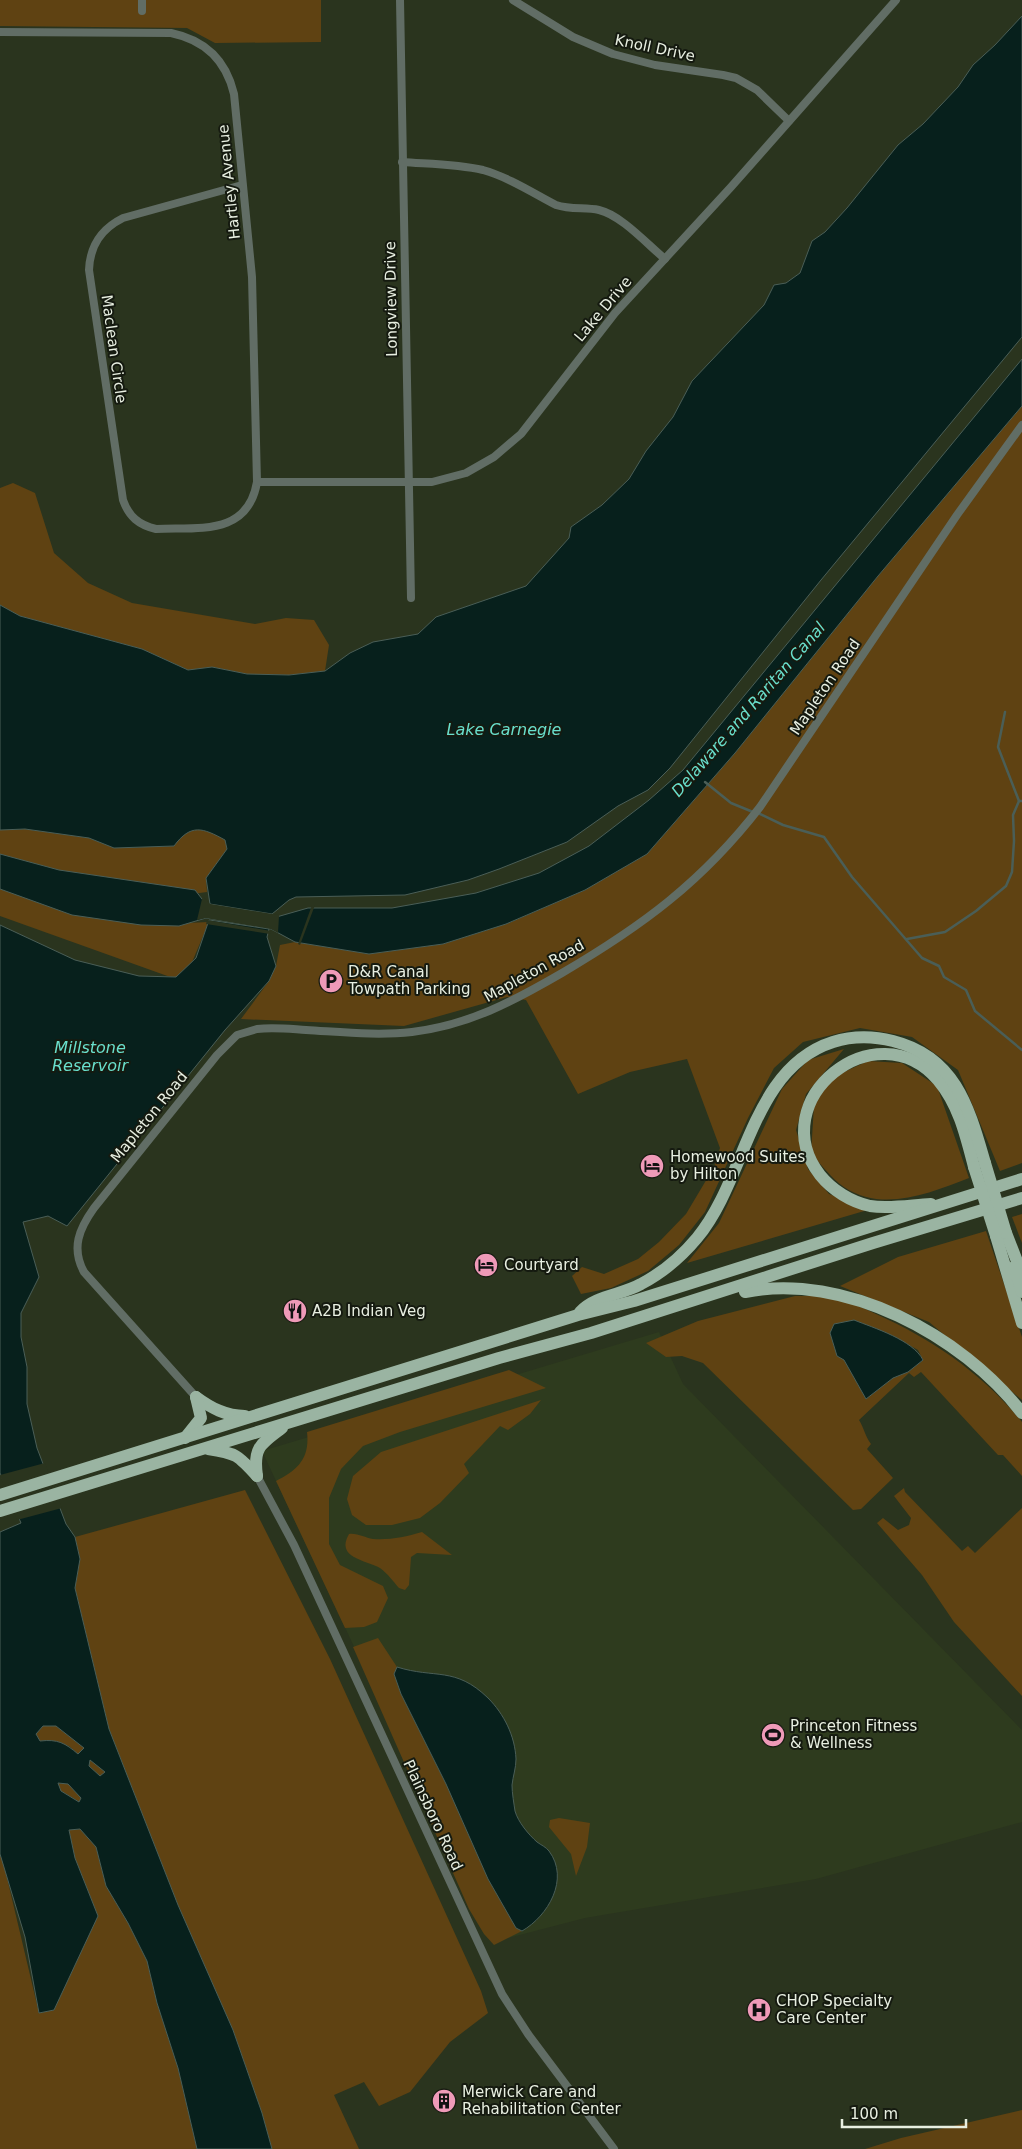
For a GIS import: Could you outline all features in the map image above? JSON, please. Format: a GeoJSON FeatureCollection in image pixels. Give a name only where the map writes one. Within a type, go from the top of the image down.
{"type":"FeatureCollection","features":[{"type":"Feature","properties":{"kind":"highway"},"geometry":{"type":"LineString","coordinates":[[578,1315],[587,1304],[640,1285],[682,1254],[696,1240],[719,1206],[764,1104],[778,1080],[797,1062],[825,1045],[842,1040],[879,1038],[912,1047],[934,1061],[946,1072],[959,1089],[974,1126],[980,1165]]}},
{"type":"Feature","properties":{"kind":"highway"},"geometry":{"type":"LineString","coordinates":[[946,1203],[883,1207],[869,1206],[843,1195],[824,1181],[811,1160],[804,1138],[808,1108],[821,1085],[835,1070],[860,1057],[891,1055],[916,1063],[937,1079],[950,1096],[980,1165],[1001,1234],[1022,1323]]}},
{"type":"Feature","properties":{"kind":"highway"},"geometry":{"type":"LineString","coordinates":[[2,1494],[578,1315],[634,1301],[1022,1180]]}},
{"type":"Feature","properties":{"kind":"highway"},"geometry":{"type":"LineString","coordinates":[[4,1509],[718,1294],[873,1243],[1020,1199]]}},
{"type":"Feature","properties":{"kind":"highway"},"geometry":{"type":"LineString","coordinates":[[1001,1234],[1022,1274]]}},
{"type":"Feature","properties":{"kind":"highway"},"geometry":{"type":"LineString","coordinates":[[1011,1250],[1022,1292]]}},
{"type":"Feature","properties":{"kind":"highway"},"geometry":{"type":"LineString","coordinates":[[718,1294],[732,1295],[775,1288],[803,1288],[830,1292],[877,1307],[930,1334],[962,1355],[994,1383],[1022,1413]]}},
{"type":"Feature","properties":{"kind":"highway"},"geometry":{"type":"LineString","coordinates":[[196,1397],[219,1412],[233,1416],[250,1416]]}},
{"type":"Feature","properties":{"kind":"highway"},"geometry":{"type":"LineString","coordinates":[[184,1439],[201,1418],[196,1397]]}},
{"type":"Feature","properties":{"kind":"highway"},"geometry":{"type":"LineString","coordinates":[[257,1476],[255,1454],[260,1445],[292,1421]]}},
{"type":"Feature","properties":{"kind":"highway"},"geometry":{"type":"LineString","coordinates":[[205,1449],[235,1454],[257,1476]]}},
{"type":"Feature","properties":{"kind":"street"},"geometry":{"type":"LineString","coordinates":[[142,0],[142,11]]}},
{"type":"Feature","properties":{"kind":"street","name":"Longview Drive"},"geometry":{"type":"LineString","coordinates":[[400,0],[411,598]]}},
{"type":"Feature","properties":{"kind":"street","name":"Knoll Drive"},"geometry":{"type":"LineString","coordinates":[[513,0],[573,37],[613,54],[648,63],[736,78],[757,90],[790,121]]}},
{"type":"Feature","properties":{"kind":"street","name":"Lake Drive"},"geometry":{"type":"LineString","coordinates":[[257,482],[432,482],[466,473],[494,457],[521,434],[615,313],[790,121],[896,0]]}},
{"type":"Feature","properties":{"kind":"street","name":"Hartley Avenue"},"geometry":{"type":"LineString","coordinates":[[0,32],[171,33],[196,40],[214,54],[222,63],[231,82],[234,94],[252,277],[257,482],[256,492],[246,510],[230,522]]}},
{"type":"Feature","properties":{"kind":"street"},"geometry":{"type":"LineString","coordinates":[[402,162],[485,171],[556,206],[600,210],[618,219],[665,259]]}},
{"type":"Feature","properties":{"kind":"street","name":"Maclean Circle"},"geometry":{"type":"LineString","coordinates":[[230,522],[220,526],[156,529],[139,523],[126,508],[123,500],[89,270],[93,246],[105,229],[114,222],[242,185]]}},
{"type":"Feature","properties":{"kind":"street","name":"Mapleton Road"},"geometry":{"type":"LineString","coordinates":[[196,1397],[88,1276],[80,1264],[77,1247],[81,1228],[94,1208],[227,1044],[242,1033],[264,1028],[376,1034],[413,1032],[459,1023],[500,1008],[603,949],[651,917],[693,880],[760,807],[957,515],[1022,424]]}},
{"type":"Feature","properties":{"kind":"street","name":"Plainsboro Road"},"geometry":{"type":"LineString","coordinates":[[257,1476],[294,1545],[502,1994],[528,2034],[614,2149]]}},
{"type":"Feature","properties":{"kind":"shaded area"},"geometry":{"type":"Polygon","coordinates":[[[0,0],[321,0],[321,42],[215,43],[187,28],[0,26],[0,0]]]}},
{"type":"Feature","properties":{"kind":"shaded area"},"geometry":{"type":"Polygon","coordinates":[[[1022,406],[1022,1163],[1000,1171],[958,1070],[912,1037],[860,1028],[803,1042],[774,1068],[748,1118],[705,1212],[679,1245],[648,1271],[611,1288],[581,1294],[572,1276],[582,1267],[604,1274],[638,1259],[659,1242],[686,1214],[714,1167],[720,1148],[687,1059],[630,1072],[578,1094],[526,1000],[507,997],[404,1026],[241,1019],[269,981],[276,966],[280,945],[295,942],[369,954],[443,944],[506,924],[585,890],[647,854],[735,753],[878,576],[1022,406]]]}},
{"type":"Feature","properties":{"kind":"shaded area"},"geometry":{"type":"Polygon","coordinates":[[[13,483],[35,493],[54,553],[88,583],[132,603],[255,624],[286,618],[314,620],[329,645],[325,671],[289,675],[247,674],[212,667],[188,670],[142,649],[20,616],[0,605],[0,488],[13,483]]]}},
{"type":"Feature","properties":{"kind":"shaded area"},"geometry":{"type":"Polygon","coordinates":[[[25,829],[89,838],[114,848],[174,846],[186,834],[198,830],[211,833],[226,840],[227,850],[206,878],[207,892],[192,894],[187,923],[209,922],[187,974],[173,978],[0,916],[0,830],[25,829]]]}},
{"type":"Feature","properties":{"kind":"shaded area"},"geometry":{"type":"Polygon","coordinates":[[[844,1049],[806,1094],[796,1130],[808,1169],[829,1194],[871,1209],[687,1263],[719,1223],[782,1089],[808,1060],[844,1049]]]}},
{"type":"Feature","properties":{"kind":"shaded area"},"geometry":{"type":"Polygon","coordinates":[[[868,1061],[902,1063],[937,1086],[969,1178],[906,1198],[874,1199],[859,1195],[844,1187],[811,1154],[814,1105],[833,1077],[868,1061]]]}},
{"type":"Feature","properties":{"kind":"shaded area"},"geometry":{"type":"Polygon","coordinates":[[[1022,1214],[1022,1243],[1012,1217],[1022,1214]]]}},
{"type":"Feature","properties":{"kind":"shaded area"},"geometry":{"type":"Polygon","coordinates":[[[986,1231],[1022,1337],[1022,1400],[929,1322],[840,1286],[898,1257],[986,1231]]]}},
{"type":"Feature","properties":{"kind":"shaded area"},"geometry":{"type":"Polygon","coordinates":[[[795,1296],[822,1296],[850,1303],[870,1311],[917,1335],[955,1359],[991,1388],[1007,1405],[1022,1422],[1022,1476],[1003,1455],[998,1455],[921,1372],[914,1377],[909,1373],[859,1420],[871,1444],[867,1449],[893,1478],[861,1509],[853,1510],[703,1363],[682,1356],[666,1357],[646,1343],[698,1321],[795,1296]],[[883,1331],[844,1360],[866,1399],[893,1378],[908,1372],[923,1360],[918,1350],[883,1331]]]}},
{"type":"Feature","properties":{"kind":"shaded area"},"geometry":{"type":"Polygon","coordinates":[[[659,1332],[683,1384],[1022,1730],[1022,1822],[816,1879],[585,1918],[493,1942],[262,1451],[659,1332]]]}},
{"type":"Feature","properties":{"kind":"shaded area"},"geometry":{"type":"Polygon","coordinates":[[[509,1370],[546,1388],[400,1432],[363,1446],[341,1469],[329,1498],[329,1544],[340,1565],[383,1586],[388,1598],[377,1622],[364,1627],[345,1628],[276,1481],[291,1472],[301,1462],[307,1449],[307,1432],[509,1370]]]}},
{"type":"Feature","properties":{"kind":"shaded area"},"geometry":{"type":"Polygon","coordinates":[[[541,1400],[530,1414],[508,1430],[500,1426],[464,1464],[469,1473],[440,1503],[420,1518],[392,1525],[366,1525],[352,1515],[347,1499],[353,1476],[381,1452],[541,1400]]]}},
{"type":"Feature","properties":{"kind":"shaded area"},"geometry":{"type":"Polygon","coordinates":[[[904,1488],[905,1492],[962,1551],[968,1546],[975,1553],[1022,1508],[1022,1696],[954,1622],[922,1575],[877,1523],[883,1518],[898,1530],[909,1525],[911,1518],[894,1496],[904,1488]]]}},
{"type":"Feature","properties":{"kind":"shaded area"},"geometry":{"type":"Polygon","coordinates":[[[245,1490],[330,1659],[481,1991],[488,2013],[450,2042],[410,2092],[379,2106],[364,2082],[334,2095],[359,2149],[272,2149],[262,2113],[233,2030],[178,1905],[109,1729],[75,1588],[80,1559],[75,1537],[245,1490]]]}},
{"type":"Feature","properties":{"kind":"shaded area"},"geometry":{"type":"Polygon","coordinates":[[[422,1532],[452,1555],[417,1553],[411,1557],[409,1585],[405,1590],[399,1588],[380,1568],[354,1557],[346,1548],[349,1534],[373,1539],[386,1539],[422,1532]]]}},
{"type":"Feature","properties":{"kind":"shaded area"},"geometry":{"type":"Polygon","coordinates":[[[378,1638],[397,1667],[394,1674],[401,1694],[446,1784],[488,1879],[516,1927],[522,1931],[494,1945],[484,1934],[469,1909],[353,1647],[378,1638]]]}},
{"type":"Feature","properties":{"kind":"shaded area"},"geometry":{"type":"Polygon","coordinates":[[[43,1726],[56,1726],[84,1748],[79,1755],[69,1746],[40,1741],[36,1734],[43,1726]]]}},
{"type":"Feature","properties":{"kind":"shaded area"},"geometry":{"type":"Polygon","coordinates":[[[90,1760],[106,1772],[100,1776],[89,1766],[90,1760]]]}},
{"type":"Feature","properties":{"kind":"shaded area"},"geometry":{"type":"Polygon","coordinates":[[[58,1783],[68,1784],[81,1798],[80,1802],[61,1791],[58,1783]]]}},
{"type":"Feature","properties":{"kind":"shaded area"},"geometry":{"type":"Polygon","coordinates":[[[559,1818],[590,1823],[587,1847],[576,1876],[571,1854],[549,1827],[550,1820],[559,1818]]]}},
{"type":"Feature","properties":{"kind":"shaded area"},"geometry":{"type":"Polygon","coordinates":[[[80,1829],[96,1847],[106,1886],[128,1923],[147,1961],[157,2003],[178,2068],[197,2149],[0,2149],[0,1854],[39,2013],[98,1916],[75,1858],[69,1830],[80,1829]]]}},
{"type":"Feature","properties":{"kind":"shaded area"},"geometry":{"type":"Polygon","coordinates":[[[1022,2110],[1022,2149],[865,2149],[901,2138],[1022,2110]]]}},
{"type":"Feature","properties":{"kind":"water","name":"Lake Carnegie"},"geometry":{"type":"Polygon","coordinates":[[[1022,16],[1022,337],[821,580],[670,768],[648,790],[618,806],[567,842],[468,880],[405,895],[296,897],[289,900],[272,914],[210,904],[206,878],[227,849],[225,840],[204,831],[192,831],[186,834],[174,846],[114,848],[89,838],[25,829],[0,830],[0,605],[20,616],[142,649],[188,670],[212,667],[247,674],[289,675],[325,671],[350,653],[373,642],[418,634],[436,617],[526,586],[569,538],[571,527],[602,505],[629,479],[646,451],[673,417],[692,381],[764,305],[774,285],[786,283],[800,273],[812,241],[825,232],[898,145],[923,124],[958,87],[973,65],[1022,16]]]}},
{"type":"Feature","properties":{"kind":"water","name":"Delaware and Raritan Canal"},"geometry":{"type":"Polygon","coordinates":[[[1022,359],[1022,406],[878,576],[735,753],[647,854],[585,890],[506,924],[443,944],[369,954],[295,942],[271,929],[206,918],[179,926],[141,925],[72,915],[0,889],[0,854],[59,870],[195,890],[209,908],[273,918],[308,908],[392,908],[476,893],[539,873],[589,846],[649,800],[683,770],[1022,359]]]}},
{"type":"Feature","properties":{"kind":"water","name":"Millstone Reservoir"},"geometry":{"type":"Polygon","coordinates":[[[209,920],[269,929],[267,937],[276,966],[269,981],[225,1030],[67,1226],[48,1216],[23,1222],[39,1277],[21,1313],[21,1337],[27,1367],[27,1404],[37,1448],[66,1524],[75,1537],[80,1559],[75,1588],[109,1729],[178,1905],[233,2030],[262,2113],[272,2149],[197,2149],[178,2068],[157,2003],[147,1961],[128,1923],[106,1886],[96,1847],[80,1829],[69,1830],[75,1858],[98,1916],[54,2010],[39,2013],[25,1937],[0,1854],[0,1532],[21,1523],[0,1473],[0,925],[75,960],[139,976],[176,977],[196,958],[209,920]],[[43,1726],[36,1734],[40,1741],[61,1743],[78,1754],[84,1748],[56,1726],[43,1726]],[[90,1760],[89,1766],[100,1776],[105,1772],[90,1760]],[[58,1783],[61,1791],[79,1802],[81,1798],[68,1784],[58,1783]]]}},
{"type":"Feature","properties":{"kind":"water"},"geometry":{"type":"Polygon","coordinates":[[[854,1320],[882,1331],[911,1346],[923,1360],[908,1372],[893,1378],[866,1399],[844,1360],[837,1356],[830,1333],[834,1324],[854,1320]]]}},
{"type":"Feature","properties":{"kind":"water"},"geometry":{"type":"Polygon","coordinates":[[[397,1667],[455,1677],[465,1681],[488,1698],[508,1726],[516,1759],[512,1785],[515,1811],[527,1832],[549,1851],[555,1862],[557,1873],[557,1885],[548,1906],[540,1916],[522,1931],[516,1928],[488,1879],[446,1784],[401,1694],[394,1674],[397,1667]]]}},
{"type":"Feature","properties":{"kind":"pier"},"geometry":{"type":"Polygon","coordinates":[[[204,897],[210,904],[272,914],[277,913],[274,915],[278,914],[279,916],[278,933],[271,929],[206,918],[197,920],[204,897]]]}},
{"type":"Feature","properties":{"kind":"pier"},"geometry":{"type":"Polygon","coordinates":[[[312,905],[315,905],[300,945],[298,944],[312,905]]]}},
{"type":"Feature","properties":{"kind":"pier"},"geometry":{"type":"Polygon","coordinates":[[[207,920],[271,931],[270,934],[206,924],[207,920]]]}},
{"type":"Feature","properties":{"kind":"pier"},"geometry":{"type":"Polygon","coordinates":[[[45,1463],[62,1508],[17,1520],[0,1475],[45,1463]]]}},
{"type":"Feature","properties":{"kind":"waterway"},"geometry":{"type":"LineString","coordinates":[[1005,712],[998,747],[1019,801]]}},
{"type":"Feature","properties":{"kind":"waterway","name":"Delaware and Raritan Canal"},"geometry":{"type":"LineString","coordinates":[[705,782],[731,803],[753,812]]}},
{"type":"Feature","properties":{"kind":"waterway"},"geometry":{"type":"LineString","coordinates":[[907,939],[945,932],[976,911],[1006,886],[1012,872],[1013,815],[1019,801],[1022,801]]}},
{"type":"Feature","properties":{"kind":"waterway"},"geometry":{"type":"LineString","coordinates":[[758,813],[783,825],[824,837],[852,877],[922,958],[939,966],[944,977],[966,990],[975,1011],[1022,1050]]}},
{"type":"Feature","properties":{"kind":"place","name":"D&R Canal Towpath Parking"},"geometry":{"type":"Point","coordinates":[331,981]}},
{"type":"Feature","properties":{"kind":"place","name":"Homewood Suites by Hilton"},"geometry":{"type":"Point","coordinates":[652,1166]}},
{"type":"Feature","properties":{"kind":"place","name":"Courtyard"},"geometry":{"type":"Point","coordinates":[486,1265]}},
{"type":"Feature","properties":{"kind":"place","name":"A2B Indian Veg"},"geometry":{"type":"Point","coordinates":[295,1311]}},
{"type":"Feature","properties":{"kind":"place","name":"Princeton Fitness & Wellness"},"geometry":{"type":"Point","coordinates":[773,1735]}},
{"type":"Feature","properties":{"kind":"place","name":"CHOP Specialty Care Center"},"geometry":{"type":"Point","coordinates":[759,2010]}},
{"type":"Feature","properties":{"kind":"place","name":"Merwick Care and Rehabilitation Center"},"geometry":{"type":"Point","coordinates":[444,2101]}}]}
